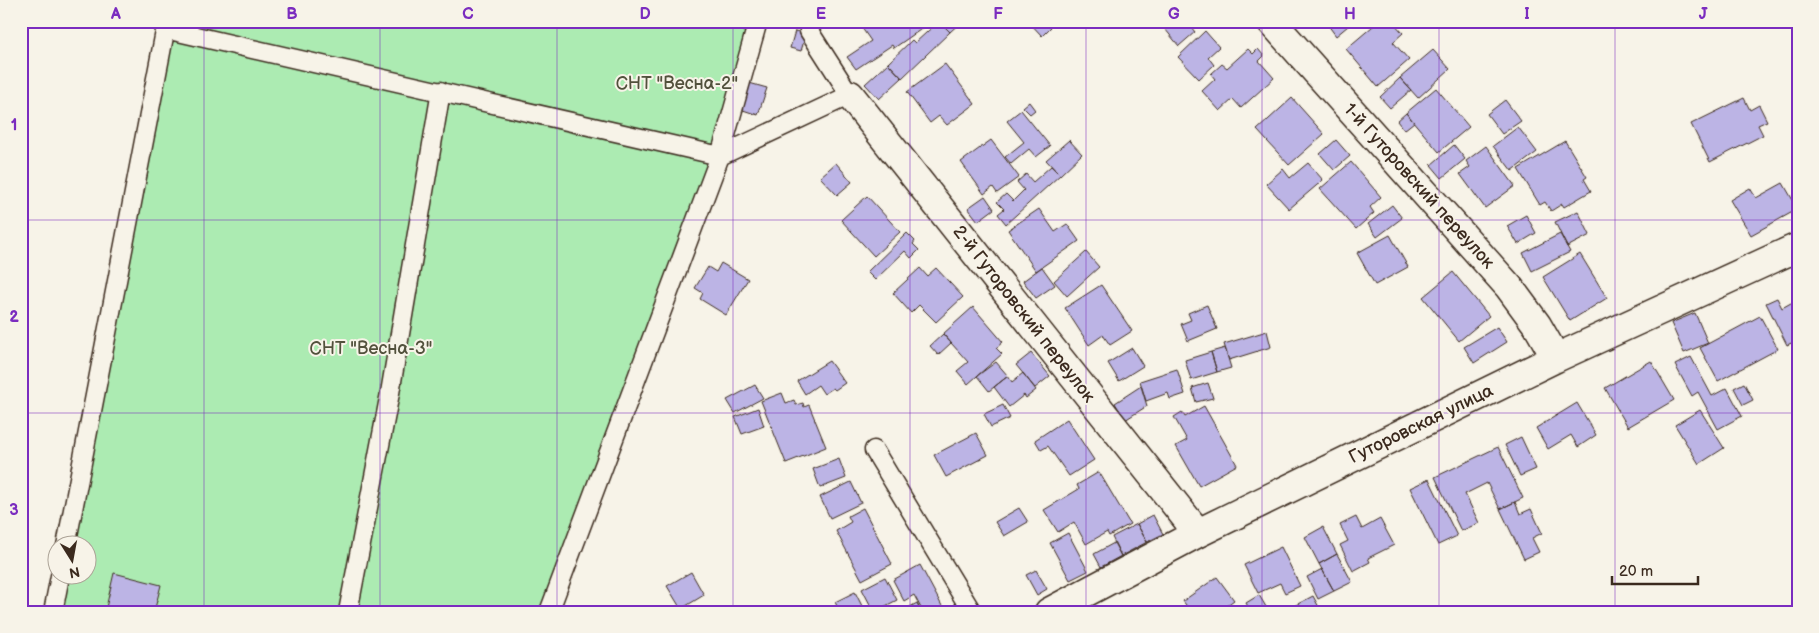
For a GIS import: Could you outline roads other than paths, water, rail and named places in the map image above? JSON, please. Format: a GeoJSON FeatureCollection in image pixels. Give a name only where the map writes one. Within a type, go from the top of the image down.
{"type":"FeatureCollection","features":[{"type":"Feature","properties":{"kind":"street","name":"1-й Гуторовский переулок"},"geometry":{"type":"LineString","coordinates":[[1271,21],[1509,287],[1537,325],[1556,358]]}},
{"type":"Feature","properties":{"kind":"street","name":"2-й Гуторовский переулок"},"geometry":{"type":"LineString","coordinates":[[850,94],[1198,533]]}},
{"type":"Feature","properties":{"kind":"street","name":"Гуторовская улица"},"geometry":{"type":"LineString","coordinates":[[1049,612],[1198,533],[1556,358],[1798,247]]}},
{"type":"Feature","properties":{"kind":"lane"},"geometry":{"type":"LineString","coordinates":[[548,612],[720,156],[758,21]]}},
{"type":"Feature","properties":{"kind":"lane"},"geometry":{"type":"LineString","coordinates":[[68,536],[166,25],[720,156],[850,94],[809,31]]}},
{"type":"Feature","properties":{"kind":"lane"},"geometry":{"type":"LineString","coordinates":[[348,612],[390,393],[441,91]]}},
{"type":"Feature","properties":{"kind":"lane"},"geometry":{"type":"LineString","coordinates":[[874,450],[972,612]]}},
{"type":"Feature","properties":{"kind":"lane"},"geometry":{"type":"LineString","coordinates":[[53,612],[58,586]]}},
{"type":"Feature","properties":{"kind":"park label","name":"СНТ \"Весна-2\""},"geometry":{"type":"Point","coordinates":[677,83]}},
{"type":"Feature","properties":{"kind":"park label","name":"СНТ \"Весна-3\""},"geometry":{"type":"Point","coordinates":[371,348]}}]}
